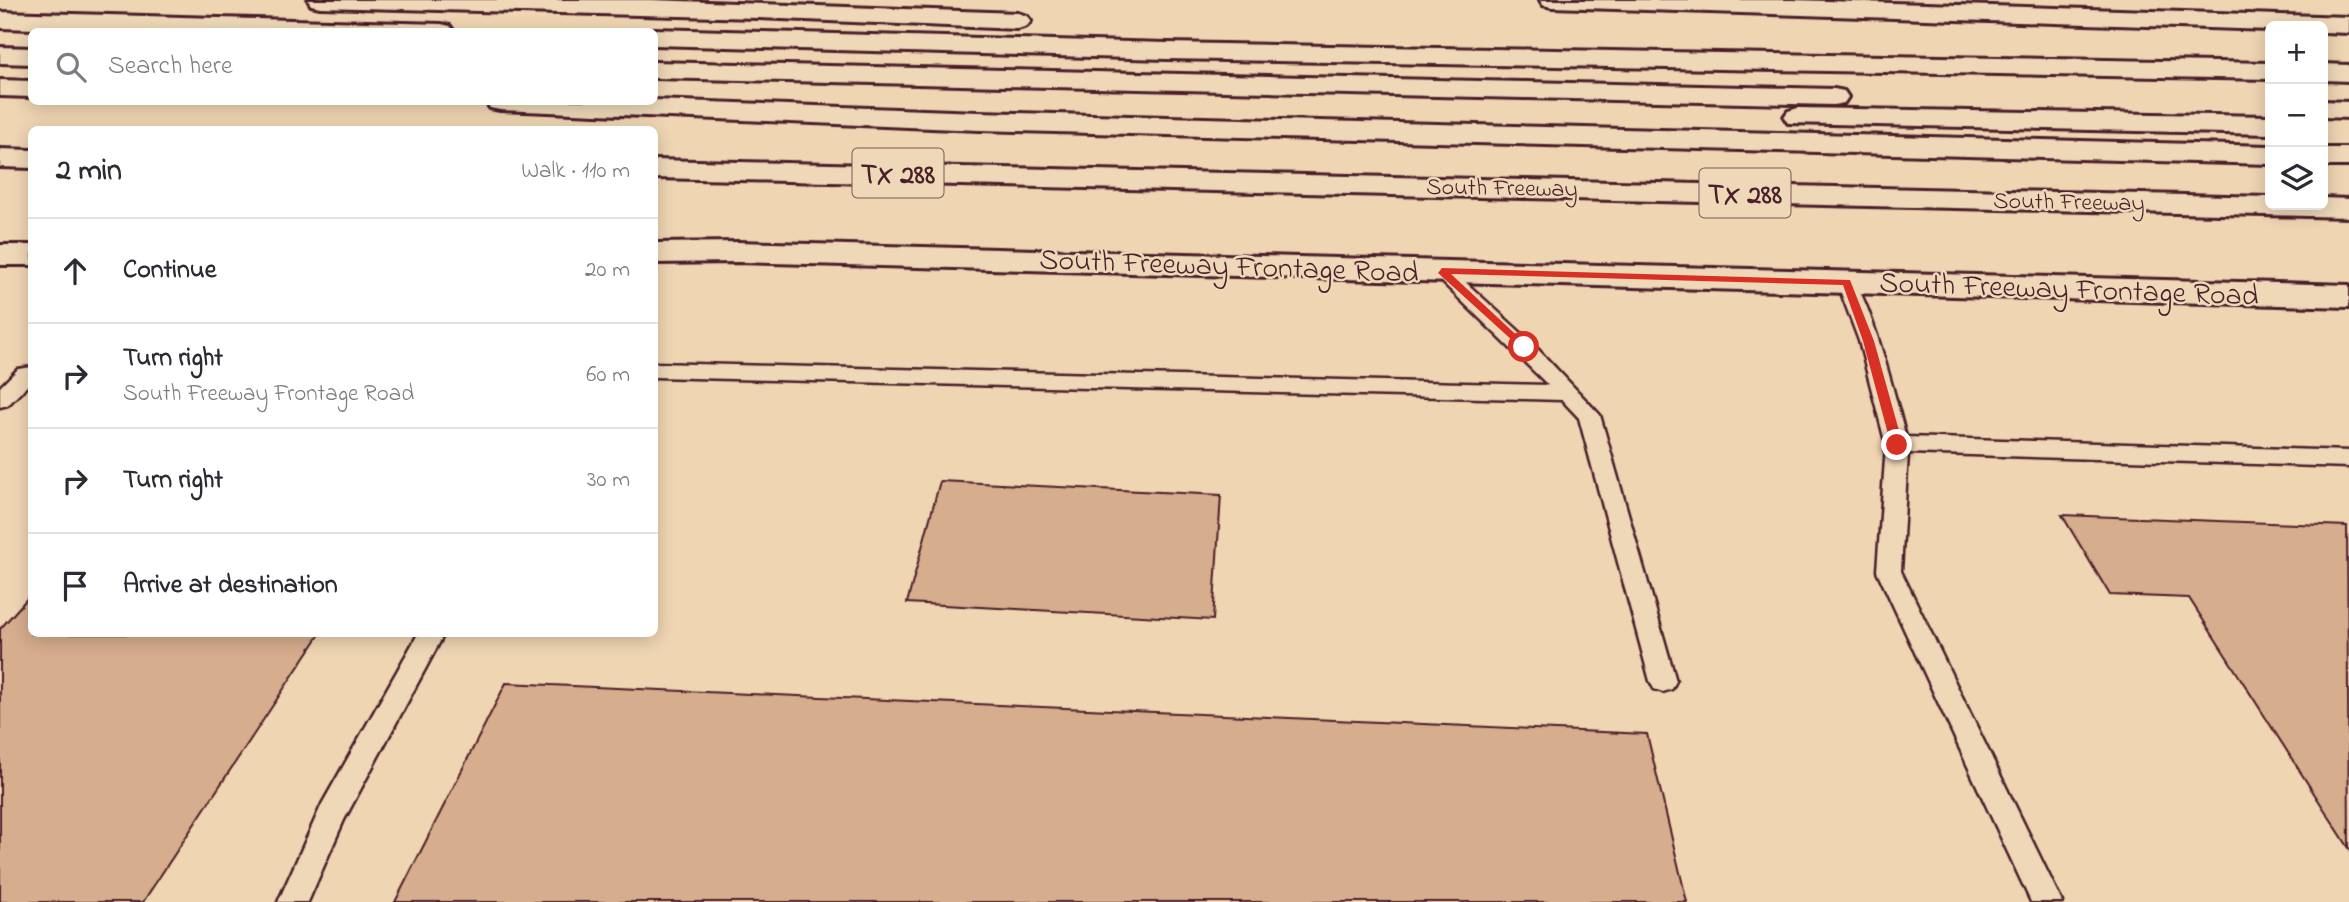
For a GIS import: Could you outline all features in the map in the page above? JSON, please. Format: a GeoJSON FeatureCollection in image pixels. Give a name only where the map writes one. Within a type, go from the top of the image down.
{"type":"FeatureCollection","features":[{"type":"Feature","properties":{"kind":"main road"},"geometry":{"type":"LineString","coordinates":[[320,0],[758,10],[1048,22]]}},
{"type":"Feature","properties":{"kind":"main road"},"geometry":{"type":"LineString","coordinates":[[1552,0],[2349,25]]}},
{"type":"Feature","properties":{"kind":"main road"},"geometry":{"type":"LineString","coordinates":[[0,20],[294,28]]}},
{"type":"Feature","properties":{"kind":"main road"},"geometry":{"type":"LineString","coordinates":[[1132,25],[1866,64]]}},
{"type":"Feature","properties":{"kind":"main road"},"geometry":{"type":"LineString","coordinates":[[658,37],[2265,71]]}},
{"type":"Feature","properties":{"kind":"main road"},"geometry":{"type":"LineString","coordinates":[[0,55],[28,56]]}},
{"type":"Feature","properties":{"kind":"main road"},"geometry":{"type":"LineString","coordinates":[[658,70],[2265,108]]}},
{"type":"Feature","properties":{"kind":"main road"},"geometry":{"type":"LineString","coordinates":[[2328,72],[2349,73]]}},
{"type":"Feature","properties":{"kind":"main road"},"geometry":{"type":"LineString","coordinates":[[0,88],[28,89]]}},
{"type":"Feature","properties":{"kind":"main road"},"geometry":{"type":"LineString","coordinates":[[658,103],[1575,112],[2265,125]]}},
{"type":"Feature","properties":{"kind":"main road"},"geometry":{"type":"LineString","coordinates":[[575,105],[979,121],[2265,155]]}},
{"type":"Feature","properties":{"kind":"main road"},"geometry":{"type":"LineString","coordinates":[[2328,109],[2349,110]]}},
{"type":"Feature","properties":{"kind":"main road"},"geometry":{"type":"LineString","coordinates":[[2328,124],[2349,124]]}},
{"type":"Feature","properties":{"kind":"main road"},"geometry":{"type":"LineString","coordinates":[[2328,157],[2349,157]]}},
{"type":"Feature","properties":{"kind":"main road"},"geometry":{"type":"LineString","coordinates":[[0,158],[28,159]]}},
{"type":"Feature","properties":{"kind":"main road","name":"South Freeway"},"geometry":{"type":"LineString","coordinates":[[658,169],[1141,177],[2349,208]]}},
{"type":"Feature","properties":{"kind":"main road"},"geometry":{"type":"LineString","coordinates":[[0,255],[28,255]]}},
{"type":"Feature","properties":{"kind":"main road","name":"South Freeway Frontage Road"},"geometry":{"type":"LineString","coordinates":[[658,255],[1442,271],[2349,296]]}},
{"type":"Feature","properties":{"kind":"lane"},"geometry":{"type":"LineString","coordinates":[[1442,271],[1588,415],[1663,681]]}},
{"type":"Feature","properties":{"kind":"lane"},"geometry":{"type":"LineString","coordinates":[[1847,282],[1868,341],[1897,445],[1889,571],[2047,902]]}},
{"type":"Feature","properties":{"kind":"lane"},"geometry":{"type":"LineString","coordinates":[[658,370],[1567,393]]}},
{"type":"Feature","properties":{"kind":"lane"},"geometry":{"type":"LineString","coordinates":[[0,400],[28,375]]}},
{"type":"Feature","properties":{"kind":"lane"},"geometry":{"type":"LineString","coordinates":[[1897,445],[2349,459]]}},
{"type":"Feature","properties":{"kind":"lane"},"geometry":{"type":"LineString","coordinates":[[293,902],[332,813],[429,637]]}},
{"type":"Feature","properties":{"kind":"building"},"geometry":{"type":"Polygon","coordinates":[[[940,481],[1221,495],[1213,620],[907,603],[940,481]]]}},
{"type":"Feature","properties":{"kind":"building"},"geometry":{"type":"Polygon","coordinates":[[[2062,515],[2347,526],[2349,848],[2189,598],[2110,595],[2062,515]]]}},
{"type":"Feature","properties":{"kind":"building"},"geometry":{"type":"Polygon","coordinates":[[[28,598],[28,637],[318,637],[143,902],[0,902],[0,629],[28,598]]]}},
{"type":"Feature","properties":{"kind":"building"},"geometry":{"type":"Polygon","coordinates":[[[506,683],[1647,734],[1687,902],[395,902],[506,683]]]}},
{"type":"Feature","properties":{"kind":"route"},"geometry":{"type":"LineString","coordinates":[[1524,347],[1442,271],[1847,282],[1868,341],[1897,445]]}}]}
